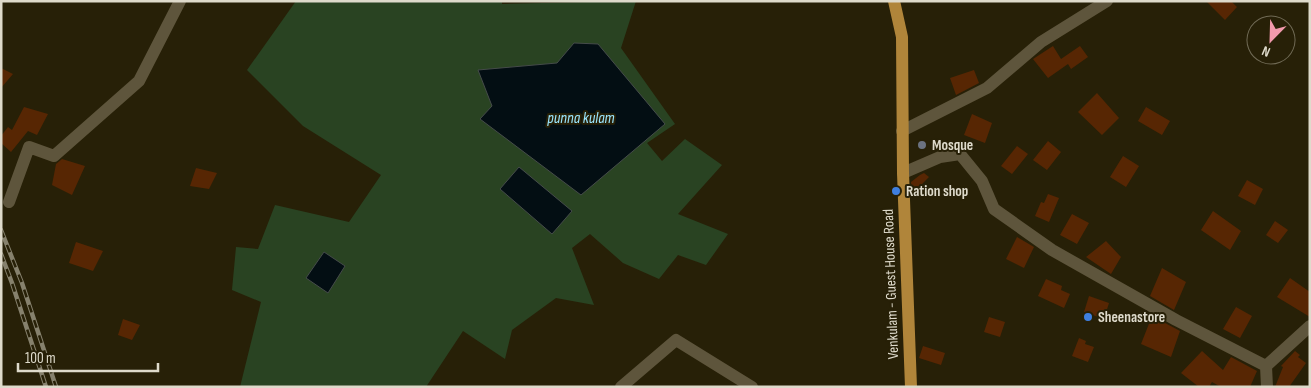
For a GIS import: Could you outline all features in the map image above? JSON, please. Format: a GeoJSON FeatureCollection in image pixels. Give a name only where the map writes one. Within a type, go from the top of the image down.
{"type":"FeatureCollection","features":[{"type":"Feature","properties":{"kind":"main road","name":"Venkulam - Guest House Road"},"geometry":{"type":"LineString","coordinates":[[894,1],[902,37],[903,173],[911,387]]}},
{"type":"Feature","properties":{"kind":"street"},"geometry":{"type":"LineString","coordinates":[[9,202],[29,147],[54,156],[139,81],[180,1]]}},
{"type":"Feature","properties":{"kind":"street"},"geometry":{"type":"LineString","coordinates":[[902,131],[987,88],[1041,42],[1107,1]]}},
{"type":"Feature","properties":{"kind":"street"},"geometry":{"type":"LineString","coordinates":[[903,173],[940,158],[960,154],[982,181],[994,209],[1052,250],[1176,320],[1266,366]]}},
{"type":"Feature","properties":{"kind":"street"},"geometry":{"type":"LineString","coordinates":[[1266,366],[1310,326]]}},
{"type":"Feature","properties":{"kind":"street"},"geometry":{"type":"LineString","coordinates":[[622,387],[676,340],[752,387]]}},
{"type":"Feature","properties":{"kind":"street"},"geometry":{"type":"LineString","coordinates":[[1266,366],[1267,387]]}},
{"type":"Feature","properties":{"kind":"green space"},"geometry":{"type":"Polygon","coordinates":[[[296,1],[502,1],[502,4],[636,1],[621,48],[675,124],[647,143],[662,161],[685,139],[722,165],[678,214],[728,234],[706,265],[678,255],[659,279],[623,263],[590,234],[572,248],[594,305],[556,298],[512,330],[505,359],[463,331],[426,387],[240,387],[261,302],[232,290],[236,247],[258,249],[275,205],[349,222],[381,175],[303,126],[247,70],[296,1]]]}},
{"type":"Feature","properties":{"kind":"water","name":"punna kulam"},"geometry":{"type":"Polygon","coordinates":[[[574,43],[598,44],[665,124],[581,195],[480,119],[492,106],[478,70],[557,63],[574,43]]]}},
{"type":"Feature","properties":{"kind":"water"},"geometry":{"type":"Polygon","coordinates":[[[519,167],[572,211],[552,234],[500,189],[519,167]]]}},
{"type":"Feature","properties":{"kind":"water"},"geometry":{"type":"Polygon","coordinates":[[[324,252],[345,266],[328,293],[306,278],[324,252]]]}},
{"type":"Feature","properties":{"kind":"building"},"geometry":{"type":"Polygon","coordinates":[[[1206,1],[1231,1],[1237,7],[1225,20],[1206,1]]]}},
{"type":"Feature","properties":{"kind":"building"},"geometry":{"type":"Polygon","coordinates":[[[1053,46],[1061,59],[1080,46],[1088,57],[1071,69],[1068,64],[1048,78],[1033,59],[1053,46]]]}},
{"type":"Feature","properties":{"kind":"building"},"geometry":{"type":"Polygon","coordinates":[[[1,68],[13,74],[1,88],[1,68]]]}},
{"type":"Feature","properties":{"kind":"building"},"geometry":{"type":"Polygon","coordinates":[[[974,70],[979,83],[956,95],[950,78],[974,70]]]}},
{"type":"Feature","properties":{"kind":"building"},"geometry":{"type":"Polygon","coordinates":[[[1097,93],[1119,118],[1102,135],[1078,112],[1097,93]]]}},
{"type":"Feature","properties":{"kind":"building"},"geometry":{"type":"Polygon","coordinates":[[[24,107],[48,114],[37,135],[28,131],[11,152],[1,143],[1,136],[8,127],[12,130],[24,107]]]}},
{"type":"Feature","properties":{"kind":"building"},"geometry":{"type":"Polygon","coordinates":[[[1146,107],[1170,121],[1162,135],[1138,121],[1146,107]]]}},
{"type":"Feature","properties":{"kind":"building"},"geometry":{"type":"Polygon","coordinates":[[[972,114],[992,123],[985,143],[964,135],[972,114]]]}},
{"type":"Feature","properties":{"kind":"building"},"geometry":{"type":"Polygon","coordinates":[[[1048,141],[1061,152],[1047,170],[1033,160],[1048,141]]]}},
{"type":"Feature","properties":{"kind":"building"},"geometry":{"type":"Polygon","coordinates":[[[1017,146],[1028,154],[1012,174],[1001,166],[1017,146]]]}},
{"type":"Feature","properties":{"kind":"building"},"geometry":{"type":"Polygon","coordinates":[[[1123,156],[1139,166],[1126,187],[1110,177],[1123,156]]]}},
{"type":"Feature","properties":{"kind":"building"},"geometry":{"type":"Polygon","coordinates":[[[62,159],[85,166],[72,195],[52,185],[56,164],[62,159]]]}},
{"type":"Feature","properties":{"kind":"building"},"geometry":{"type":"Polygon","coordinates":[[[196,168],[217,173],[209,189],[190,186],[196,168]]]}},
{"type":"Feature","properties":{"kind":"building"},"geometry":{"type":"Polygon","coordinates":[[[924,173],[929,177],[919,187],[919,197],[912,197],[911,182],[924,173]]]}},
{"type":"Feature","properties":{"kind":"building"},"geometry":{"type":"Polygon","coordinates":[[[1247,180],[1263,189],[1255,205],[1238,196],[1247,180]]]}},
{"type":"Feature","properties":{"kind":"building"},"geometry":{"type":"Polygon","coordinates":[[[1048,194],[1059,198],[1049,222],[1035,216],[1041,202],[1044,203],[1048,194]]]}},
{"type":"Feature","properties":{"kind":"building"},"geometry":{"type":"Polygon","coordinates":[[[1213,211],[1241,231],[1230,250],[1201,230],[1213,211]]]}},
{"type":"Feature","properties":{"kind":"building"},"geometry":{"type":"Polygon","coordinates":[[[1072,214],[1089,223],[1077,244],[1060,235],[1072,214]]]}},
{"type":"Feature","properties":{"kind":"building"},"geometry":{"type":"Polygon","coordinates":[[[1275,221],[1288,230],[1278,243],[1266,235],[1275,221]]]}},
{"type":"Feature","properties":{"kind":"building"},"geometry":{"type":"Polygon","coordinates":[[[1017,237],[1034,247],[1024,268],[1006,259],[1017,237]]]}},
{"type":"Feature","properties":{"kind":"building"},"geometry":{"type":"Polygon","coordinates":[[[1106,241],[1121,257],[1111,274],[1086,257],[1106,241]]]}},
{"type":"Feature","properties":{"kind":"building"},"geometry":{"type":"Polygon","coordinates":[[[76,242],[103,251],[93,271],[69,263],[76,242]]]}},
{"type":"Feature","properties":{"kind":"building"},"geometry":{"type":"Polygon","coordinates":[[[1162,268],[1186,282],[1174,310],[1150,296],[1162,268]]]}},
{"type":"Feature","properties":{"kind":"building"},"geometry":{"type":"Polygon","coordinates":[[[1290,278],[1310,292],[1310,317],[1277,297],[1290,278]]]}},
{"type":"Feature","properties":{"kind":"building"},"geometry":{"type":"Polygon","coordinates":[[[1046,279],[1062,286],[1061,290],[1070,294],[1064,308],[1038,296],[1046,279]]]}},
{"type":"Feature","properties":{"kind":"building"},"geometry":{"type":"Polygon","coordinates":[[[1089,296],[1109,303],[1104,319],[1084,312],[1089,296]]]}},
{"type":"Feature","properties":{"kind":"building"},"geometry":{"type":"Polygon","coordinates":[[[1236,307],[1252,316],[1240,338],[1223,329],[1236,307]]]}},
{"type":"Feature","properties":{"kind":"building"},"geometry":{"type":"Polygon","coordinates":[[[1152,316],[1180,331],[1171,357],[1141,344],[1152,316]]]}},
{"type":"Feature","properties":{"kind":"building"},"geometry":{"type":"Polygon","coordinates":[[[989,317],[1005,322],[1000,337],[984,332],[989,317]]]}},
{"type":"Feature","properties":{"kind":"building"},"geometry":{"type":"Polygon","coordinates":[[[123,319],[140,325],[132,340],[118,335],[123,319]]]}},
{"type":"Feature","properties":{"kind":"building"},"geometry":{"type":"Polygon","coordinates":[[[1079,338],[1086,341],[1085,344],[1094,347],[1088,362],[1072,356],[1079,338]]]}},
{"type":"Feature","properties":{"kind":"building"},"geometry":{"type":"Polygon","coordinates":[[[923,346],[945,353],[941,365],[919,358],[923,346]]]}},
{"type":"Feature","properties":{"kind":"building"},"geometry":{"type":"Polygon","coordinates":[[[1202,351],[1223,370],[1231,357],[1257,371],[1250,387],[1221,387],[1212,382],[1209,387],[1199,387],[1181,373],[1202,351]]]}},
{"type":"Feature","properties":{"kind":"building"},"geometry":{"type":"Polygon","coordinates":[[[1295,351],[1300,355],[1298,357],[1306,363],[1289,387],[1275,387],[1283,367],[1281,366],[1295,351]]]}},
{"type":"Feature","properties":{"kind":"railway"},"geometry":{"type":"LineString","coordinates":[[1,230],[22,283],[56,387]]}},
{"type":"Feature","properties":{"kind":"railway"},"geometry":{"type":"LineString","coordinates":[[1,254],[46,387]]}},
{"type":"Feature","properties":{"kind":"place","name":"Mosque"},"geometry":{"type":"Point","coordinates":[922,145]}},
{"type":"Feature","properties":{"kind":"place","name":"Ration shop"},"geometry":{"type":"Point","coordinates":[896,191]}},
{"type":"Feature","properties":{"kind":"place","name":"Sheenastore"},"geometry":{"type":"Point","coordinates":[1088,317]}}]}
